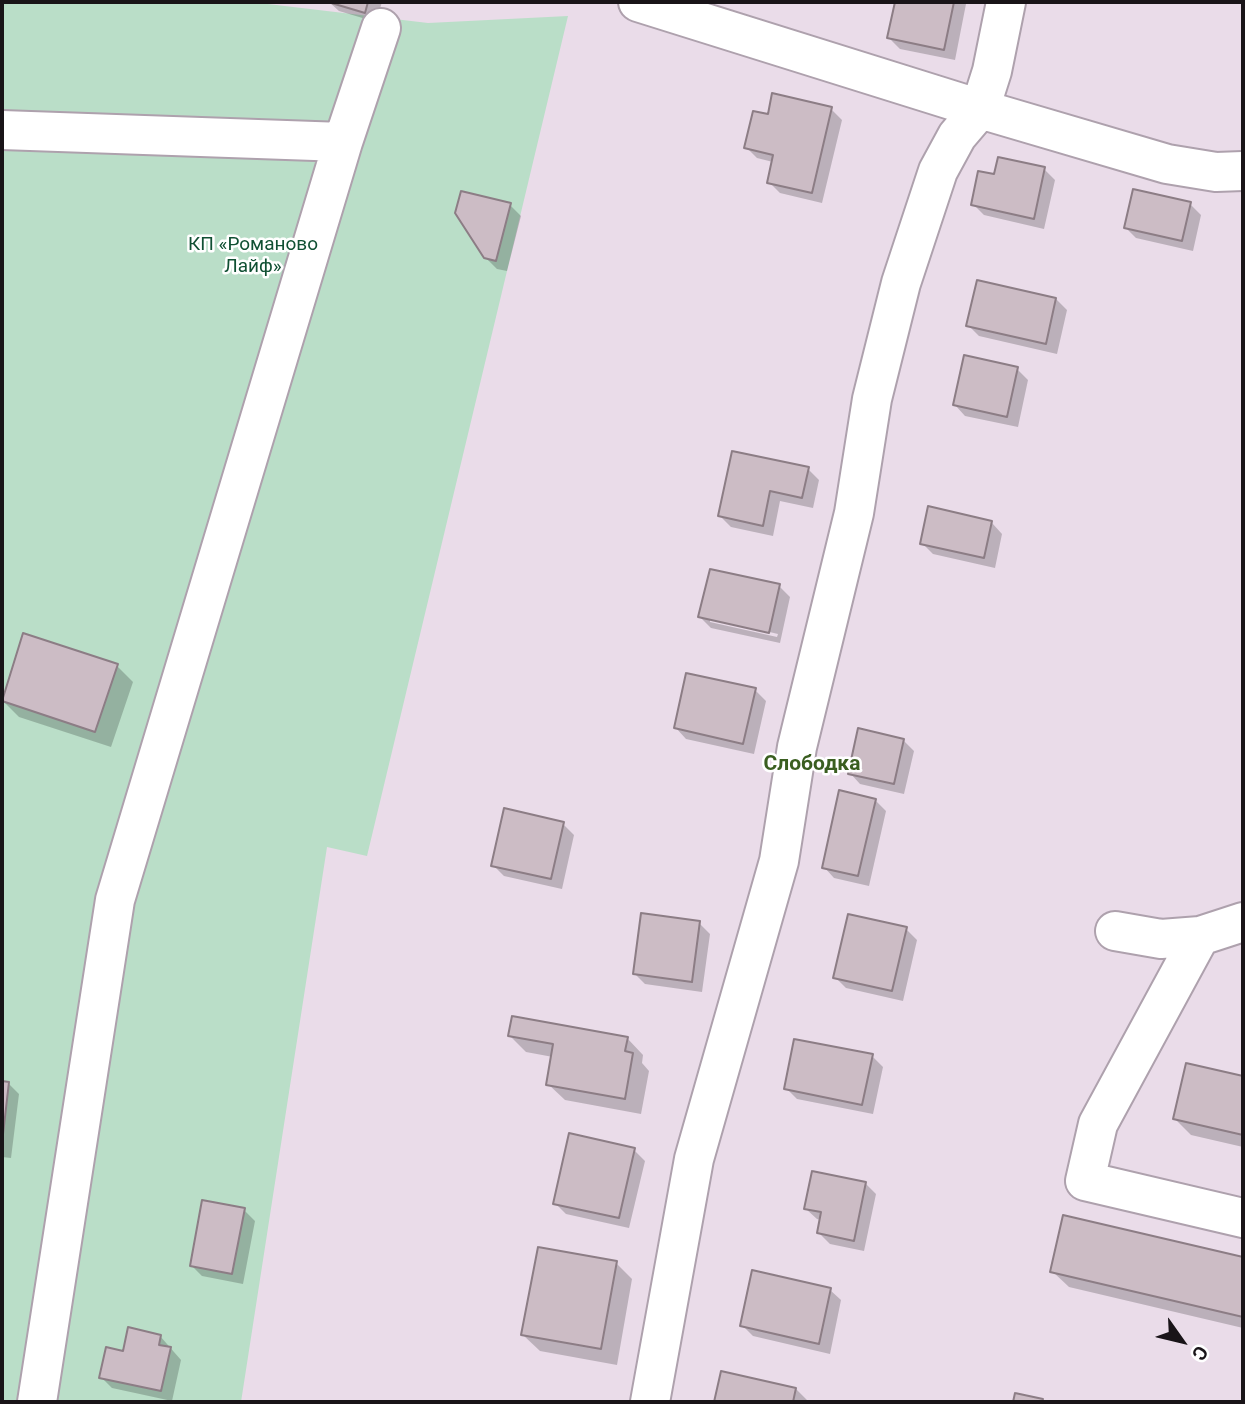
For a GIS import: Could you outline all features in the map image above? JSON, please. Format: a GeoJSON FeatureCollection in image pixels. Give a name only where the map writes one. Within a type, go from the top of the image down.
{"type":"FeatureCollection","features":[{"type":"Feature","properties":{"kind":"street"},"geometry":{"type":"LineString","coordinates":[[638,2],[980,109],[1167,163],[1216,172],[1243,171]]}},
{"type":"Feature","properties":{"kind":"street"},"geometry":{"type":"LineString","coordinates":[[650,1402],[694,1159],[779,861],[797,747],[854,513],[872,399],[901,284],[938,171],[957,136],[980,109],[992,71],[1006,2]]}},
{"type":"Feature","properties":{"kind":"street"},"geometry":{"type":"LineString","coordinates":[[37,1402],[115,900],[344,142],[381,28]]}},
{"type":"Feature","properties":{"kind":"street"},"geometry":{"type":"LineString","coordinates":[[2,130],[344,142]]}},
{"type":"Feature","properties":{"kind":"street"},"geometry":{"type":"LineString","coordinates":[[1115,930],[1161,939],[1200,936],[1243,922]]}},
{"type":"Feature","properties":{"kind":"street"},"geometry":{"type":"LineString","coordinates":[[1200,936],[1098,1124],[1085,1181],[1243,1218]]}},
{"type":"Feature","properties":{"kind":"green space","name":"КП «Романово Лайф»"},"geometry":{"type":"Polygon","coordinates":[[[2,2],[251,2],[428,23],[568,16],[367,856],[327,847],[241,1402],[2,1402],[2,2]]]}},
{"type":"Feature","properties":{"kind":"building"},"geometry":{"type":"Polygon","coordinates":[[[328,2],[368,2],[365,13],[328,2]]]}},
{"type":"Feature","properties":{"kind":"building"},"geometry":{"type":"Polygon","coordinates":[[[895,2],[954,2],[944,50],[887,38],[895,2]]]}},
{"type":"Feature","properties":{"kind":"building"},"geometry":{"type":"Polygon","coordinates":[[[772,93],[832,107],[812,193],[767,183],[773,155],[744,148],[753,111],[768,114],[772,93]]]}},
{"type":"Feature","properties":{"kind":"building"},"geometry":{"type":"Polygon","coordinates":[[[998,157],[1045,167],[1034,219],[971,205],[978,171],[994,174],[998,157]]]}},
{"type":"Feature","properties":{"kind":"building"},"geometry":{"type":"Polygon","coordinates":[[[1133,189],[1191,202],[1182,241],[1124,228],[1133,189]]]}},
{"type":"Feature","properties":{"kind":"building"},"geometry":{"type":"Polygon","coordinates":[[[461,191],[511,203],[496,261],[484,258],[455,213],[461,191]]]}},
{"type":"Feature","properties":{"kind":"building"},"geometry":{"type":"Polygon","coordinates":[[[977,280],[1056,298],[1046,344],[966,326],[977,280]]]}},
{"type":"Feature","properties":{"kind":"building"},"geometry":{"type":"Polygon","coordinates":[[[964,355],[1018,367],[1007,417],[953,405],[964,355]]]}},
{"type":"Feature","properties":{"kind":"building"},"geometry":{"type":"Polygon","coordinates":[[[732,451],[809,467],[802,498],[770,491],[763,526],[718,516],[732,451]]]}},
{"type":"Feature","properties":{"kind":"building"},"geometry":{"type":"Polygon","coordinates":[[[928,506],[992,521],[984,558],[920,544],[928,506]]]}},
{"type":"Feature","properties":{"kind":"building"},"geometry":{"type":"Polygon","coordinates":[[[710,569],[780,584],[769,633],[698,617],[710,569]]]}},
{"type":"Feature","properties":{"kind":"building"},"geometry":{"type":"Polygon","coordinates":[[[23,633],[118,664],[95,732],[2,701],[23,633]]]}},
{"type":"Feature","properties":{"kind":"building"},"geometry":{"type":"Polygon","coordinates":[[[686,673],[756,688],[743,744],[674,728],[686,673]]]}},
{"type":"Feature","properties":{"kind":"building"},"geometry":{"type":"Polygon","coordinates":[[[858,728],[904,739],[894,784],[848,774],[858,728]]]}},
{"type":"Feature","properties":{"kind":"building"},"geometry":{"type":"Polygon","coordinates":[[[839,790],[876,799],[858,876],[822,868],[839,790]]]}},
{"type":"Feature","properties":{"kind":"building"},"geometry":{"type":"Polygon","coordinates":[[[504,808],[564,822],[551,879],[491,866],[504,808]]]}},
{"type":"Feature","properties":{"kind":"building"},"geometry":{"type":"Polygon","coordinates":[[[641,913],[700,921],[692,982],[633,974],[641,913]]]}},
{"type":"Feature","properties":{"kind":"building"},"geometry":{"type":"Polygon","coordinates":[[[848,914],[907,927],[892,991],[833,978],[848,914]]]}},
{"type":"Feature","properties":{"kind":"building"},"geometry":{"type":"Polygon","coordinates":[[[512,1016],[628,1037],[625,1051],[633,1053],[625,1099],[546,1085],[553,1044],[508,1036],[512,1016]]]}},
{"type":"Feature","properties":{"kind":"building"},"geometry":{"type":"Polygon","coordinates":[[[794,1039],[873,1054],[862,1105],[784,1089],[794,1039]]]}},
{"type":"Feature","properties":{"kind":"building"},"geometry":{"type":"Polygon","coordinates":[[[1186,1063],[1243,1076],[1243,1135],[1173,1119],[1186,1063]]]}},
{"type":"Feature","properties":{"kind":"building"},"geometry":{"type":"Polygon","coordinates":[[[2,1081],[9,1082],[2,1143],[2,1081]]]}},
{"type":"Feature","properties":{"kind":"building"},"geometry":{"type":"Polygon","coordinates":[[[569,1133],[635,1148],[619,1218],[553,1204],[569,1133]]]}},
{"type":"Feature","properties":{"kind":"building"},"geometry":{"type":"Polygon","coordinates":[[[812,1171],[866,1182],[854,1241],[817,1233],[821,1212],[804,1209],[812,1171]]]}},
{"type":"Feature","properties":{"kind":"building"},"geometry":{"type":"Polygon","coordinates":[[[202,1200],[245,1208],[232,1274],[190,1266],[202,1200]]]}},
{"type":"Feature","properties":{"kind":"building"},"geometry":{"type":"Polygon","coordinates":[[[1063,1215],[1243,1257],[1243,1317],[1050,1272],[1063,1215]]]}},
{"type":"Feature","properties":{"kind":"building"},"geometry":{"type":"Polygon","coordinates":[[[538,1247],[617,1261],[601,1349],[521,1335],[538,1247]]]}},
{"type":"Feature","properties":{"kind":"building"},"geometry":{"type":"Polygon","coordinates":[[[752,1270],[831,1288],[819,1344],[740,1326],[752,1270]]]}},
{"type":"Feature","properties":{"kind":"building"},"geometry":{"type":"Polygon","coordinates":[[[128,1327],[161,1335],[159,1345],[171,1347],[161,1391],[99,1378],[106,1347],[123,1351],[128,1327]]]}},
{"type":"Feature","properties":{"kind":"building"},"geometry":{"type":"Polygon","coordinates":[[[721,1371],[796,1388],[793,1402],[714,1402],[721,1371]]]}},
{"type":"Feature","properties":{"kind":"building"},"geometry":{"type":"Polygon","coordinates":[[[1015,1393],[1043,1399],[1042,1402],[1013,1402],[1015,1393]]]}},
{"type":"Feature","properties":{"kind":"district","name":"Слободка"},"geometry":{"type":"Point","coordinates":[812,765]}}]}
